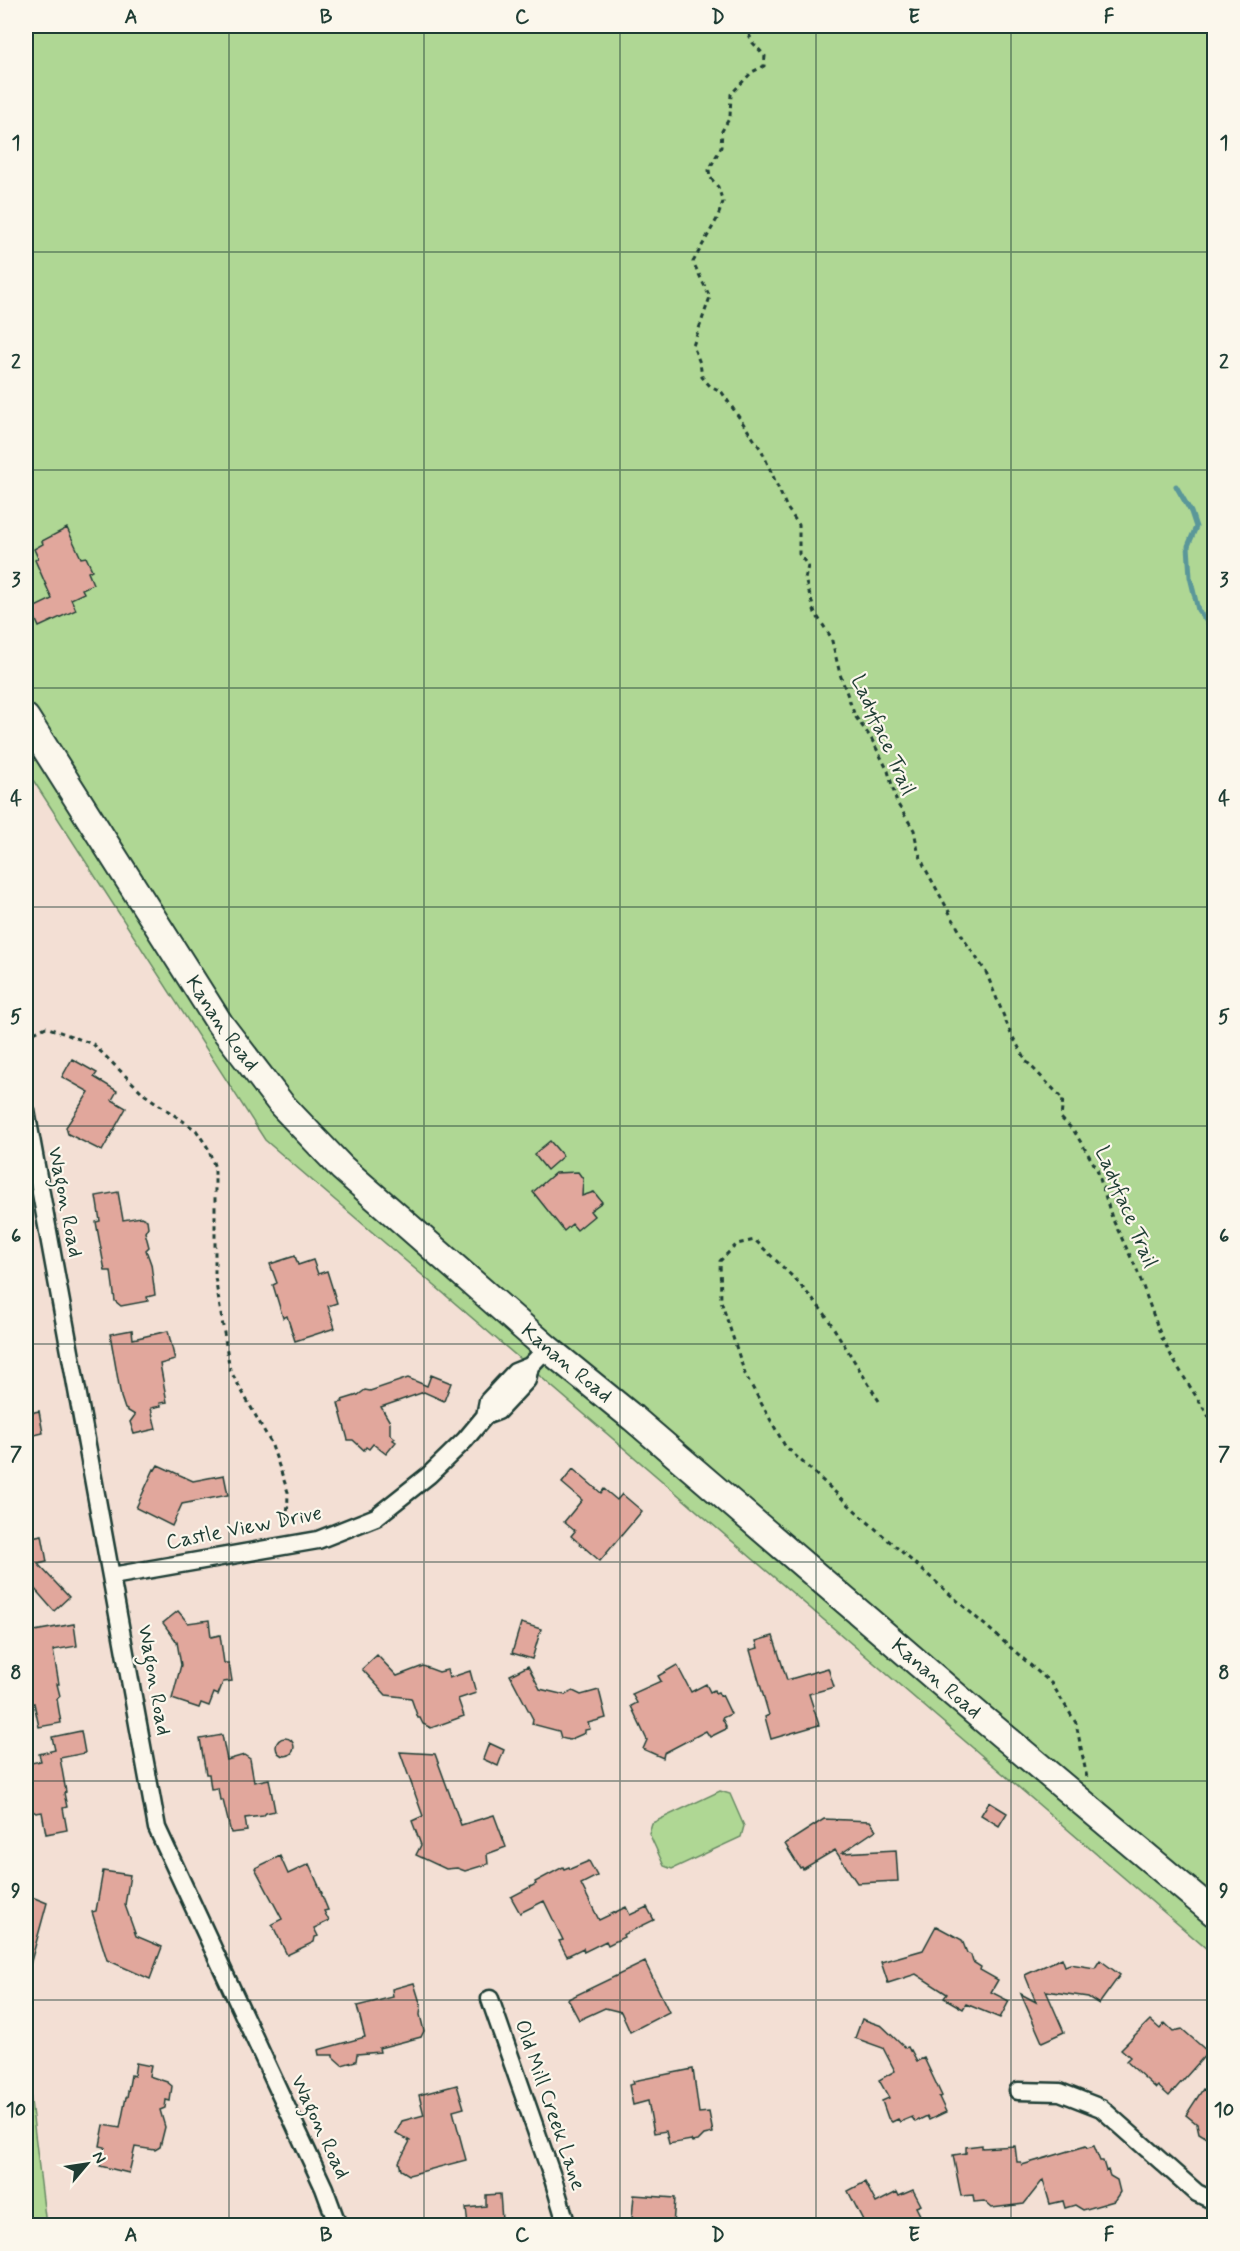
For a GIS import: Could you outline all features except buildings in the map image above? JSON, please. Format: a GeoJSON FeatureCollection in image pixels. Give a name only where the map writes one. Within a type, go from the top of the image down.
{"type":"FeatureCollection","features":[{"type":"Feature","properties":{"kind":"main road","name":"Kanan Road"},"geometry":{"type":"LineString","coordinates":[[26,718],[220,1024],[282,1105],[342,1168],[539,1357],[633,1418],[983,1719],[1215,1913]]}},
{"type":"Feature","properties":{"kind":"street","name":"Wagon Road"},"geometry":{"type":"LineString","coordinates":[[26,1111],[158,1828],[324,2188],[338,2226]]}},
{"type":"Feature","properties":{"kind":"street","name":"Castle View Drive"},"geometry":{"type":"LineString","coordinates":[[112,1576],[318,1540],[376,1517],[429,1475],[465,1440],[485,1416],[488,1401],[500,1399],[515,1372],[539,1357]]}},
{"type":"Feature","properties":{"kind":"street","name":"Old Mill Creek Lane"},"geometry":{"type":"LineString","coordinates":[[490,1999],[553,2179],[567,2226]]}},
{"type":"Feature","properties":{"kind":"street"},"geometry":{"type":"LineString","coordinates":[[1018,2091],[1060,2092],[1101,2108],[1197,2193],[1215,2201]]}},
{"type":"Feature","properties":{"kind":"path","name":"Ladyface Trail"},"geometry":{"type":"LineString","coordinates":[[745,26],[753,43],[765,56],[764,66],[752,72],[732,94],[730,117],[722,131],[721,147],[710,170],[710,177],[718,187],[723,202],[717,219],[693,262],[710,297],[693,346],[700,363],[702,376],[710,386],[721,391],[762,451],[787,508],[799,525],[800,554],[808,566],[805,579],[815,613],[831,637],[840,674],[855,716],[871,738],[888,771],[897,803],[914,830],[918,851],[925,868],[965,941],[986,972],[1011,1034],[1027,1062],[1063,1099],[1061,1118],[1074,1131],[1096,1169],[1112,1218],[1137,1270],[1161,1336],[1174,1361],[1215,1425]]}},
{"type":"Feature","properties":{"kind":"path"},"geometry":{"type":"LineString","coordinates":[[26,1037],[46,1027],[93,1044],[145,1095],[196,1130],[208,1148],[215,1168],[215,1277],[230,1370],[271,1443],[288,1492],[287,1545]]}},
{"type":"Feature","properties":{"kind":"path"},"geometry":{"type":"LineString","coordinates":[[879,1401],[825,1314],[796,1280],[755,1240],[737,1244],[720,1261],[721,1301],[745,1374],[785,1446],[870,1525],[1052,1684],[1076,1723],[1087,1779]]}},
{"type":"Feature","properties":{"kind":"green space"},"geometry":{"type":"Polygon","coordinates":[[[26,26],[1214,26],[1214,1955],[265,1140],[26,769],[26,26]]]}},
{"type":"Feature","properties":{"kind":"green space"},"geometry":{"type":"Polygon","coordinates":[[[720,1791],[730,1794],[744,1826],[741,1837],[672,1869],[664,1866],[649,1833],[652,1823],[720,1791]]]}},
{"type":"Feature","properties":{"kind":"green space"},"geometry":{"type":"Polygon","coordinates":[[[26,2060],[46,2225],[26,2225],[26,2060]]]}},
{"type":"Feature","properties":{"kind":"waterway"},"geometry":{"type":"LineString","coordinates":[[1176,486],[1191,512],[1196,527],[1188,546],[1190,577],[1198,610],[1214,631]]}}]}
